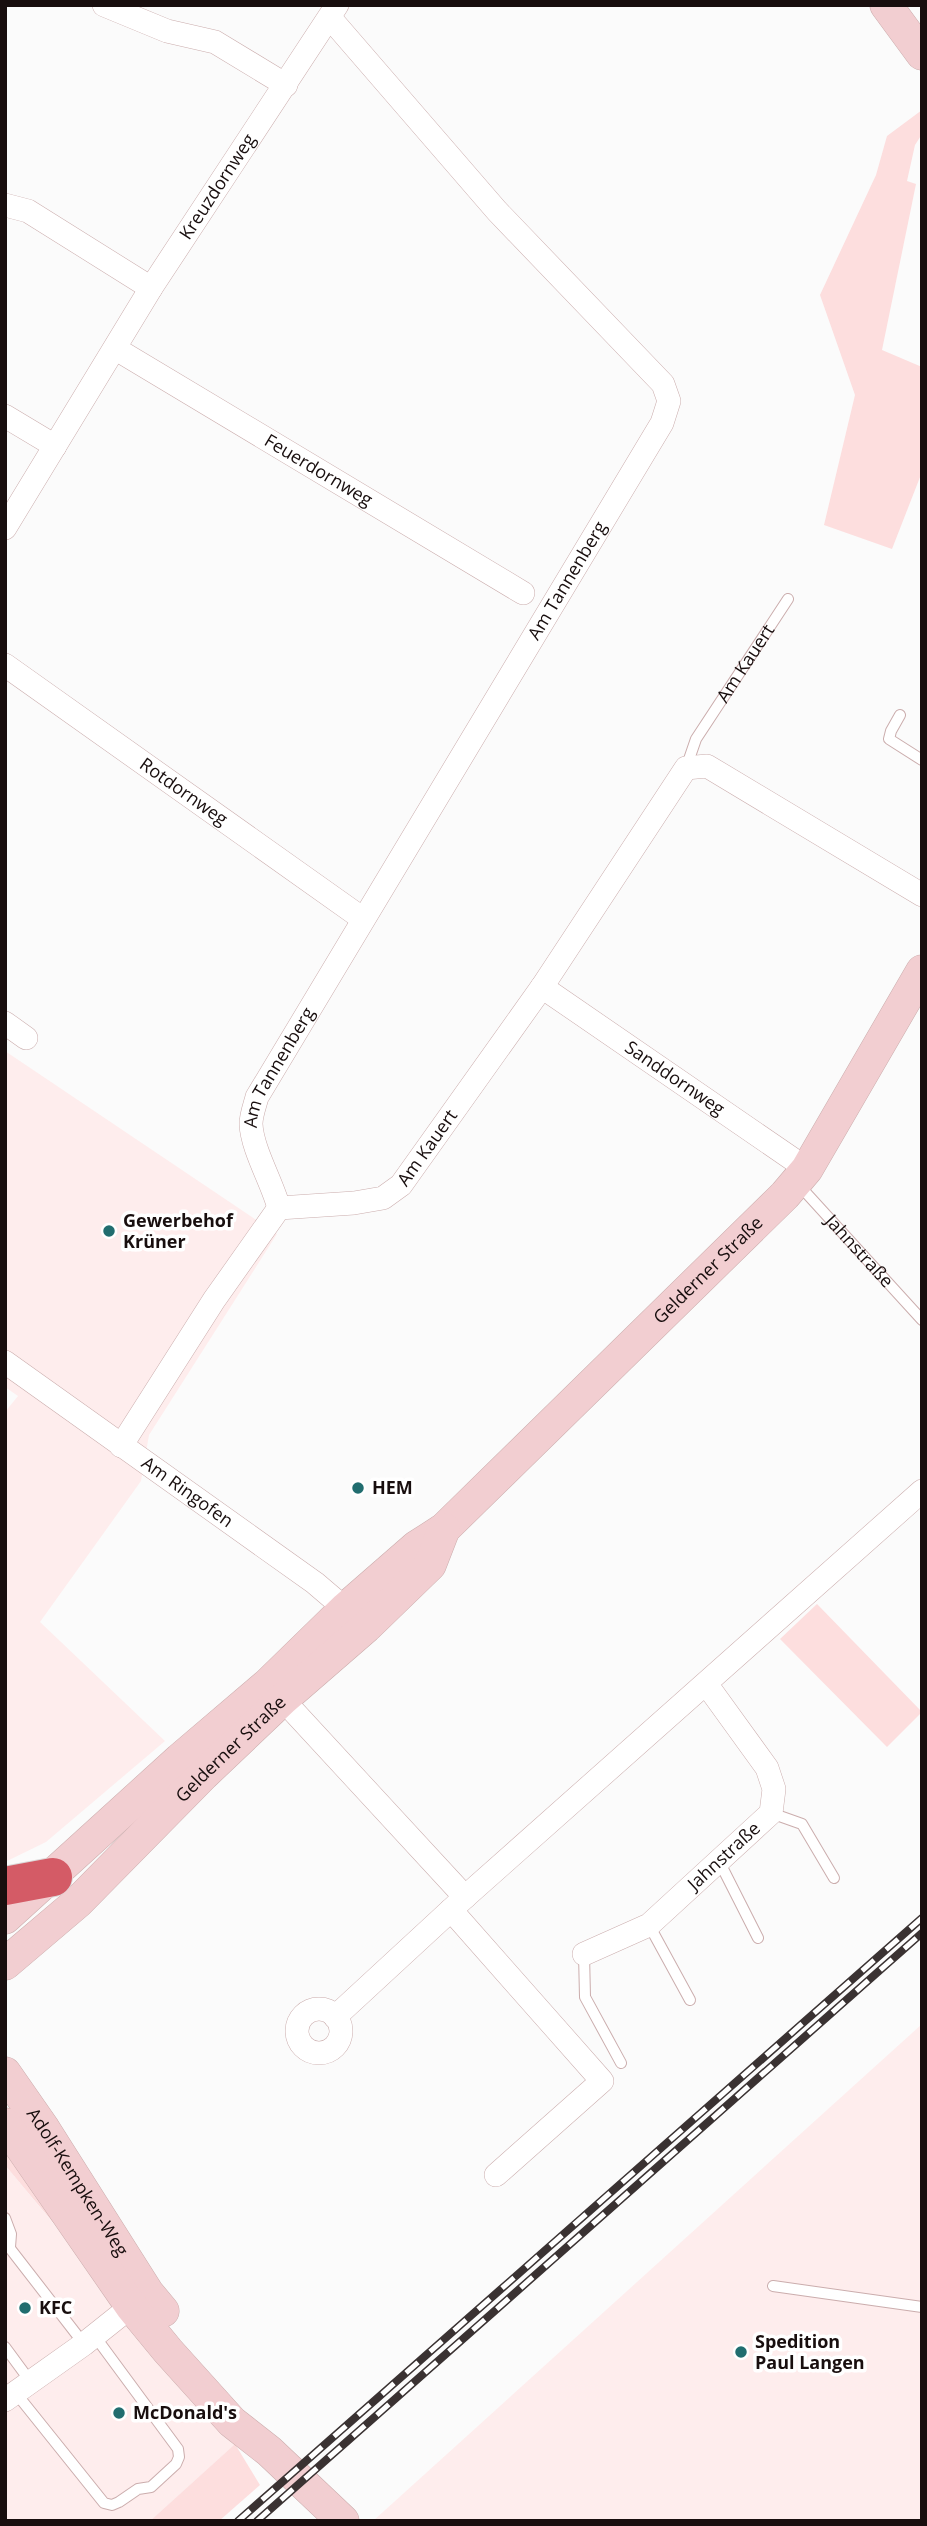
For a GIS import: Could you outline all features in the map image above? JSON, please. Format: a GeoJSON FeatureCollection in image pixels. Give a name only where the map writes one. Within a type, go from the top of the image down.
{"type":"FeatureCollection","features":[{"type":"Feature","properties":{"kind":"highway"},"geometry":{"type":"LineString","coordinates":[[5,1886],[53,1877]]}},
{"type":"Feature","properties":{"kind":"main road"},"geometry":{"type":"LineString","coordinates":[[886,5],[922,54]]}},
{"type":"Feature","properties":{"kind":"main road","name":"Gelderner Straße"},"geometry":{"type":"LineString","coordinates":[[5,1964],[78,1902],[203,1775],[276,1692],[356,1618],[416,1547],[444,1529],[801,1176],[922,971]]}},
{"type":"Feature","properties":{"kind":"main road","name":"Gelderner Straße"},"geometry":{"type":"LineString","coordinates":[[5,1918],[180,1759],[276,1692]]}},
{"type":"Feature","properties":{"kind":"main road","name":"Adolf-Kempken-Weg"},"geometry":{"type":"LineString","coordinates":[[5,2073],[44,2129],[140,2299]]}},
{"type":"Feature","properties":{"kind":"main road","name":"Adolf-Kempken-Weg"},"geometry":{"type":"LineString","coordinates":[[5,2124],[140,2299],[225,2390],[265,2447],[344,2521]]}},
{"type":"Feature","properties":{"kind":"street"},"geometry":{"type":"LineString","coordinates":[[104,5],[167,31],[215,42],[286,85]]}},
{"type":"Feature","properties":{"kind":"street","name":"Kreuzdornweg"},"geometry":{"type":"LineString","coordinates":[[5,528],[151,288],[334,12]]}},
{"type":"Feature","properties":{"kind":"street","name":"Am Tannenberg"},"geometry":{"type":"LineString","coordinates":[[279,1208],[254,1142],[251,1121],[257,1097],[662,423],[669,401],[663,384],[497,211],[334,12]]}},
{"type":"Feature","properties":{"kind":"street"},"geometry":{"type":"LineString","coordinates":[[5,205],[28,211],[151,288]]}},
{"type":"Feature","properties":{"kind":"street","name":"Feuerdornweg"},"geometry":{"type":"LineString","coordinates":[[116,349],[523,593]]}},
{"type":"Feature","properties":{"kind":"street"},"geometry":{"type":"LineString","coordinates":[[5,416],[55,446]]}},
{"type":"Feature","properties":{"kind":"street","name":"Rotdornweg"},"geometry":{"type":"LineString","coordinates":[[5,665],[363,919]]}},
{"type":"Feature","properties":{"kind":"street"},"geometry":{"type":"LineString","coordinates":[[686,768],[707,766],[922,895]]}},
{"type":"Feature","properties":{"kind":"street","name":"Am Kauert"},"geometry":{"type":"LineString","coordinates":[[279,1208],[354,1203],[383,1198],[401,1185],[542,987],[686,768]]}},
{"type":"Feature","properties":{"kind":"street","name":"Sanddornweg"},"geometry":{"type":"LineString","coordinates":[[542,987],[801,1176]]}},
{"type":"Feature","properties":{"kind":"street"},"geometry":{"type":"LineString","coordinates":[[5,1023],[26,1038]]}},
{"type":"Feature","properties":{"kind":"street"},"geometry":{"type":"LineString","coordinates":[[121,1446],[214,1300],[279,1208]]}},
{"type":"Feature","properties":{"kind":"street","name":"Am Ringofen"},"geometry":{"type":"LineString","coordinates":[[5,1362],[314,1583],[356,1618]]}},
{"type":"Feature","properties":{"kind":"street"},"geometry":{"type":"LineString","coordinates":[[335,2017],[922,1491]]}},
{"type":"Feature","properties":{"kind":"street","name":"Jahnstraße"},"geometry":{"type":"LineString","coordinates":[[584,1954],[649,1925],[771,1813],[774,1789],[767,1768],[707,1685]]}},
{"type":"Feature","properties":{"kind":"street"},"geometry":{"type":"LineString","coordinates":[[276,1692],[458,1904],[602,2081],[496,2175]]}},
{"type":"Feature","properties":{"kind":"street"},"geometry":{"type":"LineString","coordinates":[[17,2391],[140,2299]]}},
{"type":"Feature","properties":{"kind":"lane","name":"Am Kauert"},"geometry":{"type":"LineString","coordinates":[[686,768],[696,739],[788,599]]}},
{"type":"Feature","properties":{"kind":"lane"},"geometry":{"type":"LineString","coordinates":[[900,715],[891,731],[890,739],[922,760]]}},
{"type":"Feature","properties":{"kind":"lane","name":"Jahnstraße"},"geometry":{"type":"LineString","coordinates":[[801,1176],[922,1320]]}},
{"type":"Feature","properties":{"kind":"lane"},"geometry":{"type":"LineString","coordinates":[[771,1813],[802,1824],[834,1878]]}},
{"type":"Feature","properties":{"kind":"lane"},"geometry":{"type":"LineString","coordinates":[[719,1861],[758,1938]]}},
{"type":"Feature","properties":{"kind":"lane"},"geometry":{"type":"LineString","coordinates":[[649,1925],[690,2000]]}},
{"type":"Feature","properties":{"kind":"lane"},"geometry":{"type":"LineString","coordinates":[[584,1954],[585,1997],[621,2063]]}},
{"type":"Feature","properties":{"kind":"lane"},"geometry":{"type":"LineString","coordinates":[[5,2218],[11,2234],[7,2245],[89,2339],[178,2449],[176,2464],[151,2487],[138,2489],[112,2505],[104,2503],[17,2391],[5,2347]]}},
{"type":"Feature","properties":{"kind":"lane"},"geometry":{"type":"LineString","coordinates":[[773,2286],[922,2307]]}},
{"type":"Feature","properties":{"kind":"shaded area"},"geometry":{"type":"Polygon","coordinates":[[[922,110],[922,134],[915,145],[907,181],[916,184],[882,350],[922,367],[922,472],[892,549],[824,525],[855,395],[820,295],[876,175],[887,136],[922,110]]]}},
{"type":"Feature","properties":{"kind":"shaded area"},"geometry":{"type":"Polygon","coordinates":[[[5,1051],[277,1234],[149,1435],[141,1481],[40,1622],[165,1741],[46,1842],[5,1862],[5,1412],[18,1396],[5,1387],[5,1051]]]}},
{"type":"Feature","properties":{"kind":"shaded area"},"geometry":{"type":"Polygon","coordinates":[[[817,1604],[922,1712],[887,1747],[780,1639],[817,1604]]]}},
{"type":"Feature","properties":{"kind":"shaded area"},"geometry":{"type":"Polygon","coordinates":[[[922,2024],[922,2521],[373,2521],[922,2024]]]}},
{"type":"Feature","properties":{"kind":"shaded area"},"geometry":{"type":"Polygon","coordinates":[[[5,2138],[105,2285],[5,2165],[5,2138]]]}},
{"type":"Feature","properties":{"kind":"shaded area"},"geometry":{"type":"Polygon","coordinates":[[[5,2165],[235,2444],[150,2521],[5,2521],[5,2165]]]}},
{"type":"Feature","properties":{"kind":"shaded area"},"geometry":{"type":"Polygon","coordinates":[[[235,2444],[260,2485],[219,2521],[150,2521],[235,2444]]]}},
{"type":"Feature","properties":{"kind":"railway"},"geometry":{"type":"LineString","coordinates":[[238,2521],[922,1918]]}},
{"type":"Feature","properties":{"kind":"railway"},"geometry":{"type":"LineString","coordinates":[[257,2521],[922,1933]]}},
{"type":"Feature","properties":{"kind":"place","name":"Gewerbehof Krüner"},"geometry":{"type":"Point","coordinates":[109,1231]}},
{"type":"Feature","properties":{"kind":"place","name":"HEM"},"geometry":{"type":"Point","coordinates":[358,1488]}},
{"type":"Feature","properties":{"kind":"place","name":"KFC"},"geometry":{"type":"Point","coordinates":[25,2308]}},
{"type":"Feature","properties":{"kind":"place","name":"Spedition Paul Langen"},"geometry":{"type":"Point","coordinates":[741,2352]}},
{"type":"Feature","properties":{"kind":"place","name":"McDonald's"},"geometry":{"type":"Point","coordinates":[119,2413]}}]}
